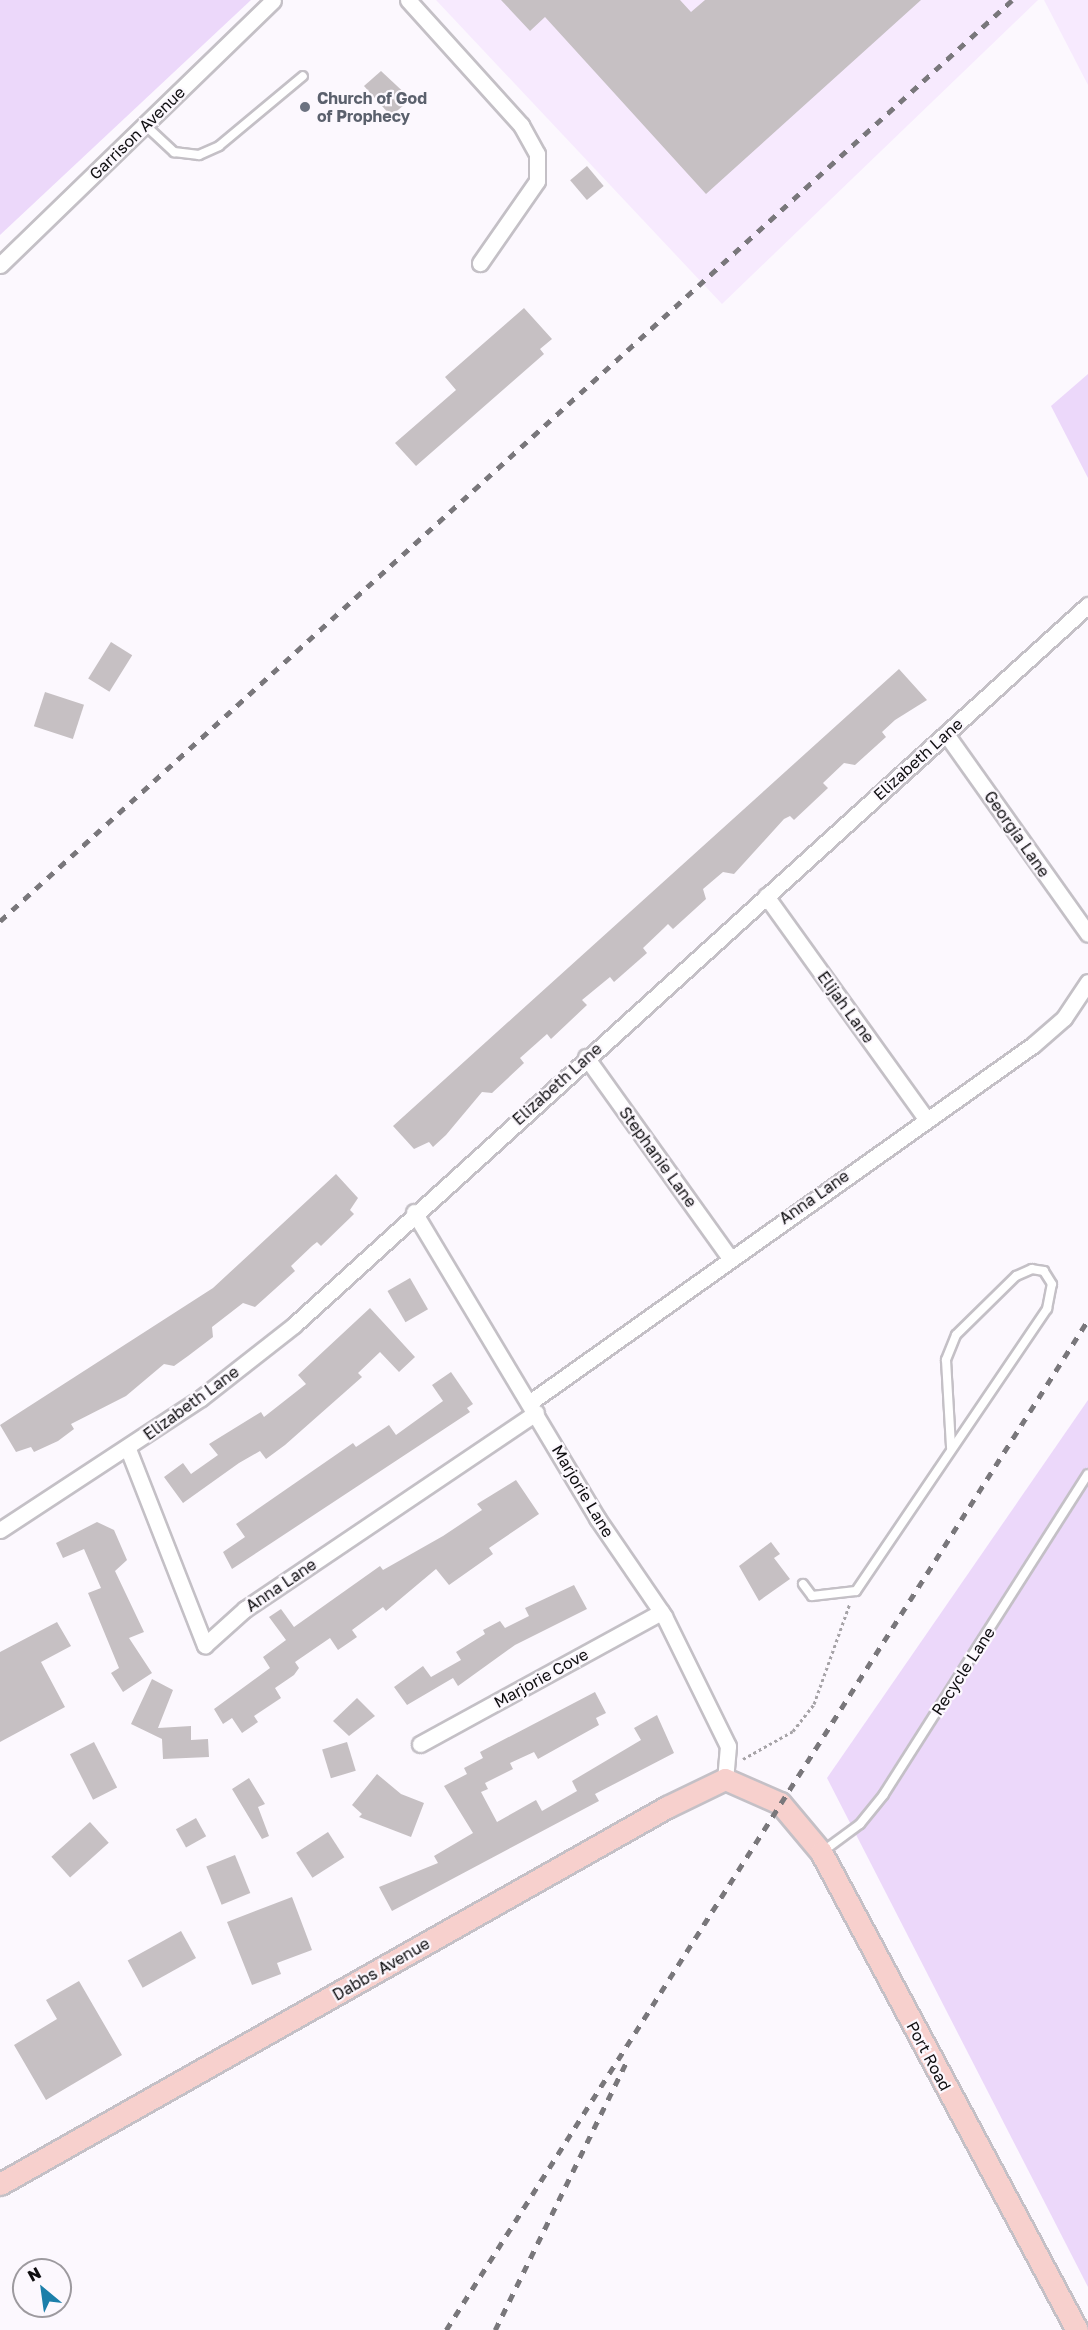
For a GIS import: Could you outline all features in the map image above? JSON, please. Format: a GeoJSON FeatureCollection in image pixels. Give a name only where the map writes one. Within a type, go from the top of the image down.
{"type":"FeatureCollection","features":[{"type":"Feature","properties":{"kind":"street","name":"Garrison Avenue"},"geometry":{"type":"LineString","coordinates":[[0,265],[273,0]]}},
{"type":"Feature","properties":{"kind":"street"},"geometry":{"type":"LineString","coordinates":[[408,0],[520,125],[537,154],[537,181],[480,263]]}},
{"type":"Feature","properties":{"kind":"street","name":"Elizabeth Lane"},"geometry":{"type":"LineString","coordinates":[[0,1530],[128,1449],[294,1325],[414,1212],[1088,605]]}},
{"type":"Feature","properties":{"kind":"street","name":"Georgia Lane"},"geometry":{"type":"LineString","coordinates":[[946,734],[1088,934]]}},
{"type":"Feature","properties":{"kind":"street","name":"Elijah Lane"},"geometry":{"type":"LineString","coordinates":[[766,896],[927,1119]]}},
{"type":"Feature","properties":{"kind":"street","name":"Anna Lane"},"geometry":{"type":"LineString","coordinates":[[128,1449],[205,1645],[245,1609],[533,1408],[729,1257],[1033,1045],[1064,1018],[1088,982]]}},
{"type":"Feature","properties":{"kind":"street","name":"Stephanie Lane"},"geometry":{"type":"LineString","coordinates":[[586,1057],[729,1257]]}},
{"type":"Feature","properties":{"kind":"street","name":"Marjorie Lane"},"geometry":{"type":"LineString","coordinates":[[414,1212],[661,1612],[728,1746],[725,1779]]}},
{"type":"Feature","properties":{"kind":"street","name":"Marjorie Cove"},"geometry":{"type":"LineString","coordinates":[[420,1744],[661,1612]]}},
{"type":"Feature","properties":{"kind":"street","name":"Port Road"},"geometry":{"type":"LineString","coordinates":[[725,1779],[766,1794],[821,1852],[1077,2330]]}},
{"type":"Feature","properties":{"kind":"street","name":"Dabbs Avenue"},"geometry":{"type":"LineString","coordinates":[[0,2184],[667,1806],[725,1779]]}},
{"type":"Feature","properties":{"kind":"lane"},"geometry":{"type":"LineString","coordinates":[[145,125],[174,152],[199,156],[219,146],[303,76]]}},
{"type":"Feature","properties":{"kind":"lane"},"geometry":{"type":"LineString","coordinates":[[803,1584],[812,1596],[856,1592],[951,1448],[1047,1309],[1052,1284],[1044,1271],[1032,1269],[1016,1276],[956,1335],[946,1360],[951,1448]]}},
{"type":"Feature","properties":{"kind":"lane","name":"Recycle Lane"},"geometry":{"type":"LineString","coordinates":[[821,1852],[860,1824],[884,1794],[1088,1474]]}},
{"type":"Feature","properties":{"kind":"path"},"geometry":{"type":"LineString","coordinates":[[743,1759],[793,1731],[814,1704],[838,1624],[856,1592]]}},
{"type":"Feature","properties":{"kind":"shaded area"},"geometry":{"type":"Polygon","coordinates":[[[0,0],[251,0],[0,235],[0,0]]]}},
{"type":"Feature","properties":{"kind":"shaded area"},"geometry":{"type":"Polygon","coordinates":[[[436,0],[1038,0],[722,304],[436,0]]]}},
{"type":"Feature","properties":{"kind":"shaded area"},"geometry":{"type":"Polygon","coordinates":[[[1044,0],[1088,0],[1088,85],[1044,0]]]}},
{"type":"Feature","properties":{"kind":"shaded area"},"geometry":{"type":"Polygon","coordinates":[[[1088,374],[1088,478],[1051,406],[1088,374]]]}},
{"type":"Feature","properties":{"kind":"shaded area"},"geometry":{"type":"Polygon","coordinates":[[[1088,1400],[1088,2287],[827,1778],[1088,1400]]]}},
{"type":"Feature","properties":{"kind":"building"},"geometry":{"type":"Polygon","coordinates":[[[501,0],[680,0],[691,12],[705,0],[921,0],[706,194],[545,17],[530,31],[501,0]]]}},
{"type":"Feature","properties":{"kind":"building"},"geometry":{"type":"Polygon","coordinates":[[[381,71],[411,99],[391,116],[364,86],[381,71]]]}},
{"type":"Feature","properties":{"kind":"building"},"geometry":{"type":"Polygon","coordinates":[[[587,166],[604,186],[587,200],[570,180],[587,166]]]}},
{"type":"Feature","properties":{"kind":"building"},"geometry":{"type":"Polygon","coordinates":[[[524,308],[552,339],[540,349],[544,354],[416,466],[395,443],[456,390],[445,377],[524,308]]]}},
{"type":"Feature","properties":{"kind":"building"},"geometry":{"type":"Polygon","coordinates":[[[111,642],[132,655],[109,692],[88,678],[111,642]]]}},
{"type":"Feature","properties":{"kind":"building"},"geometry":{"type":"Polygon","coordinates":[[[899,669],[927,700],[895,720],[882,732],[886,737],[855,765],[844,763],[823,783],[828,788],[794,820],[790,816],[784,819],[734,874],[723,872],[703,889],[706,899],[673,929],[668,924],[643,948],[647,953],[614,982],[610,977],[582,1000],[587,1005],[551,1039],[547,1034],[520,1058],[524,1063],[492,1093],[482,1092],[433,1147],[429,1142],[414,1149],[393,1126],[899,669]]]}},
{"type":"Feature","properties":{"kind":"building"},"geometry":{"type":"Polygon","coordinates":[[[45,692],[84,705],[73,739],[34,726],[45,692]]]}},
{"type":"Feature","properties":{"kind":"building"},"geometry":{"type":"Polygon","coordinates":[[[336,1174],[358,1198],[350,1210],[354,1214],[321,1246],[317,1242],[312,1246],[291,1266],[295,1271],[255,1307],[243,1303],[212,1327],[213,1337],[188,1356],[174,1366],[164,1364],[126,1396],[71,1424],[74,1429],[58,1441],[34,1452],[31,1447],[16,1452],[0,1425],[213,1288],[336,1174]]]}},
{"type":"Feature","properties":{"kind":"building"},"geometry":{"type":"Polygon","coordinates":[[[410,1278],[428,1309],[405,1322],[387,1291],[410,1278]]]}},
{"type":"Feature","properties":{"kind":"building"},"geometry":{"type":"Polygon","coordinates":[[[370,1308],[415,1357],[399,1372],[380,1352],[358,1373],[362,1377],[285,1445],[266,1459],[260,1451],[239,1463],[183,1503],[164,1477],[183,1463],[191,1474],[218,1455],[209,1444],[261,1412],[264,1417],[306,1384],[298,1375],[370,1308]]]}},
{"type":"Feature","properties":{"kind":"building"},"geometry":{"type":"Polygon","coordinates":[[[451,1372],[473,1404],[467,1408],[470,1412],[232,1569],[223,1552],[245,1537],[236,1524],[353,1443],[356,1447],[389,1425],[396,1435],[443,1401],[432,1385],[451,1372]]]}},
{"type":"Feature","properties":{"kind":"building"},"geometry":{"type":"Polygon","coordinates":[[[516,1480],[539,1514],[489,1548],[493,1554],[449,1585],[436,1569],[386,1611],[383,1607],[352,1630],[357,1637],[338,1650],[330,1638],[295,1662],[299,1668],[294,1675],[275,1688],[281,1698],[254,1716],[258,1722],[242,1733],[232,1718],[223,1724],[214,1709],[270,1668],[263,1657],[286,1640],[269,1617],[281,1609],[294,1627],[380,1566],[383,1570],[443,1536],[482,1510],[477,1504],[516,1480]]]}},
{"type":"Feature","properties":{"kind":"building"},"geometry":{"type":"Polygon","coordinates":[[[97,1522],[114,1530],[127,1560],[115,1571],[144,1632],[129,1638],[152,1673],[123,1692],[111,1673],[119,1668],[88,1593],[101,1588],[84,1549],[63,1558],[56,1543],[97,1522]]]}},
{"type":"Feature","properties":{"kind":"building"},"geometry":{"type":"Polygon","coordinates":[[[771,1542],[780,1554],[774,1558],[790,1579],[759,1601],[739,1566],[771,1542]]]}},
{"type":"Feature","properties":{"kind":"building"},"geometry":{"type":"Polygon","coordinates":[[[574,1585],[587,1609],[515,1645],[458,1686],[453,1678],[407,1705],[394,1687],[423,1666],[431,1677],[461,1660],[456,1652],[485,1634],[483,1630],[500,1621],[505,1628],[529,1616],[525,1608],[574,1585]]]}},
{"type":"Feature","properties":{"kind":"building"},"geometry":{"type":"Polygon","coordinates":[[[57,1622],[71,1646],[41,1662],[65,1707],[0,1742],[0,1652],[57,1622]]]}},
{"type":"Feature","properties":{"kind":"building"},"geometry":{"type":"Polygon","coordinates":[[[152,1679],[173,1690],[158,1728],[191,1726],[191,1740],[208,1739],[209,1757],[163,1759],[162,1739],[131,1724],[152,1679]]]}},
{"type":"Feature","properties":{"kind":"building"},"geometry":{"type":"Polygon","coordinates":[[[595,1692],[606,1713],[596,1718],[599,1725],[538,1759],[534,1752],[510,1763],[513,1769],[485,1783],[488,1789],[481,1792],[497,1822],[536,1800],[542,1811],[577,1791],[572,1781],[641,1740],[634,1728],[657,1715],[674,1753],[595,1794],[599,1801],[392,1911],[379,1887],[438,1863],[434,1856],[473,1833],[444,1786],[467,1774],[464,1768],[483,1758],[480,1752],[595,1692]]]}},
{"type":"Feature","properties":{"kind":"building"},"geometry":{"type":"Polygon","coordinates":[[[357,1698],[375,1716],[349,1736],[333,1721],[357,1698]]]}},
{"type":"Feature","properties":{"kind":"building"},"geometry":{"type":"Polygon","coordinates":[[[94,1742],[117,1787],[93,1800],[70,1754],[94,1742]]]}},
{"type":"Feature","properties":{"kind":"building"},"geometry":{"type":"Polygon","coordinates":[[[347,1742],[356,1771],[331,1778],[322,1750],[347,1742]]]}},
{"type":"Feature","properties":{"kind":"building"},"geometry":{"type":"Polygon","coordinates":[[[377,1774],[401,1794],[424,1803],[411,1837],[359,1817],[362,1814],[352,1805],[377,1774]]]}},
{"type":"Feature","properties":{"kind":"building"},"geometry":{"type":"Polygon","coordinates":[[[249,1778],[265,1804],[258,1807],[269,1836],[262,1839],[232,1789],[249,1778]]]}},
{"type":"Feature","properties":{"kind":"building"},"geometry":{"type":"Polygon","coordinates":[[[196,1818],[206,1836],[186,1848],[176,1829],[196,1818]]]}},
{"type":"Feature","properties":{"kind":"building"},"geometry":{"type":"Polygon","coordinates":[[[90,1822],[109,1843],[70,1878],[51,1857],[90,1822]]]}},
{"type":"Feature","properties":{"kind":"building"},"geometry":{"type":"Polygon","coordinates":[[[328,1832],[344,1857],[312,1878],[296,1853],[328,1832]]]}},
{"type":"Feature","properties":{"kind":"building"},"geometry":{"type":"Polygon","coordinates":[[[235,1855],[250,1893],[222,1905],[206,1867],[235,1855]]]}},
{"type":"Feature","properties":{"kind":"building"},"geometry":{"type":"Polygon","coordinates":[[[292,1897],[312,1950],[277,1963],[281,1974],[252,1985],[227,1922],[292,1897]]]}},
{"type":"Feature","properties":{"kind":"building"},"geometry":{"type":"Polygon","coordinates":[[[181,1931],[196,1958],[143,1988],[128,1961],[181,1931]]]}},
{"type":"Feature","properties":{"kind":"building"},"geometry":{"type":"Polygon","coordinates":[[[79,1981],[122,2055],[46,2100],[14,2045],[57,2019],[46,2000],[79,1981]]]}},
{"type":"Feature","properties":{"kind":"railway"},"geometry":{"type":"LineString","coordinates":[[0,921],[1012,0]]}},
{"type":"Feature","properties":{"kind":"railway"},"geometry":{"type":"LineString","coordinates":[[446,2330],[1088,1320]]}},
{"type":"Feature","properties":{"kind":"railway"},"geometry":{"type":"LineString","coordinates":[[495,2330],[628,2058]]}},
{"type":"Feature","properties":{"kind":"place","name":"Church of God of Prophecy"},"geometry":{"type":"Point","coordinates":[305,107]}}]}
